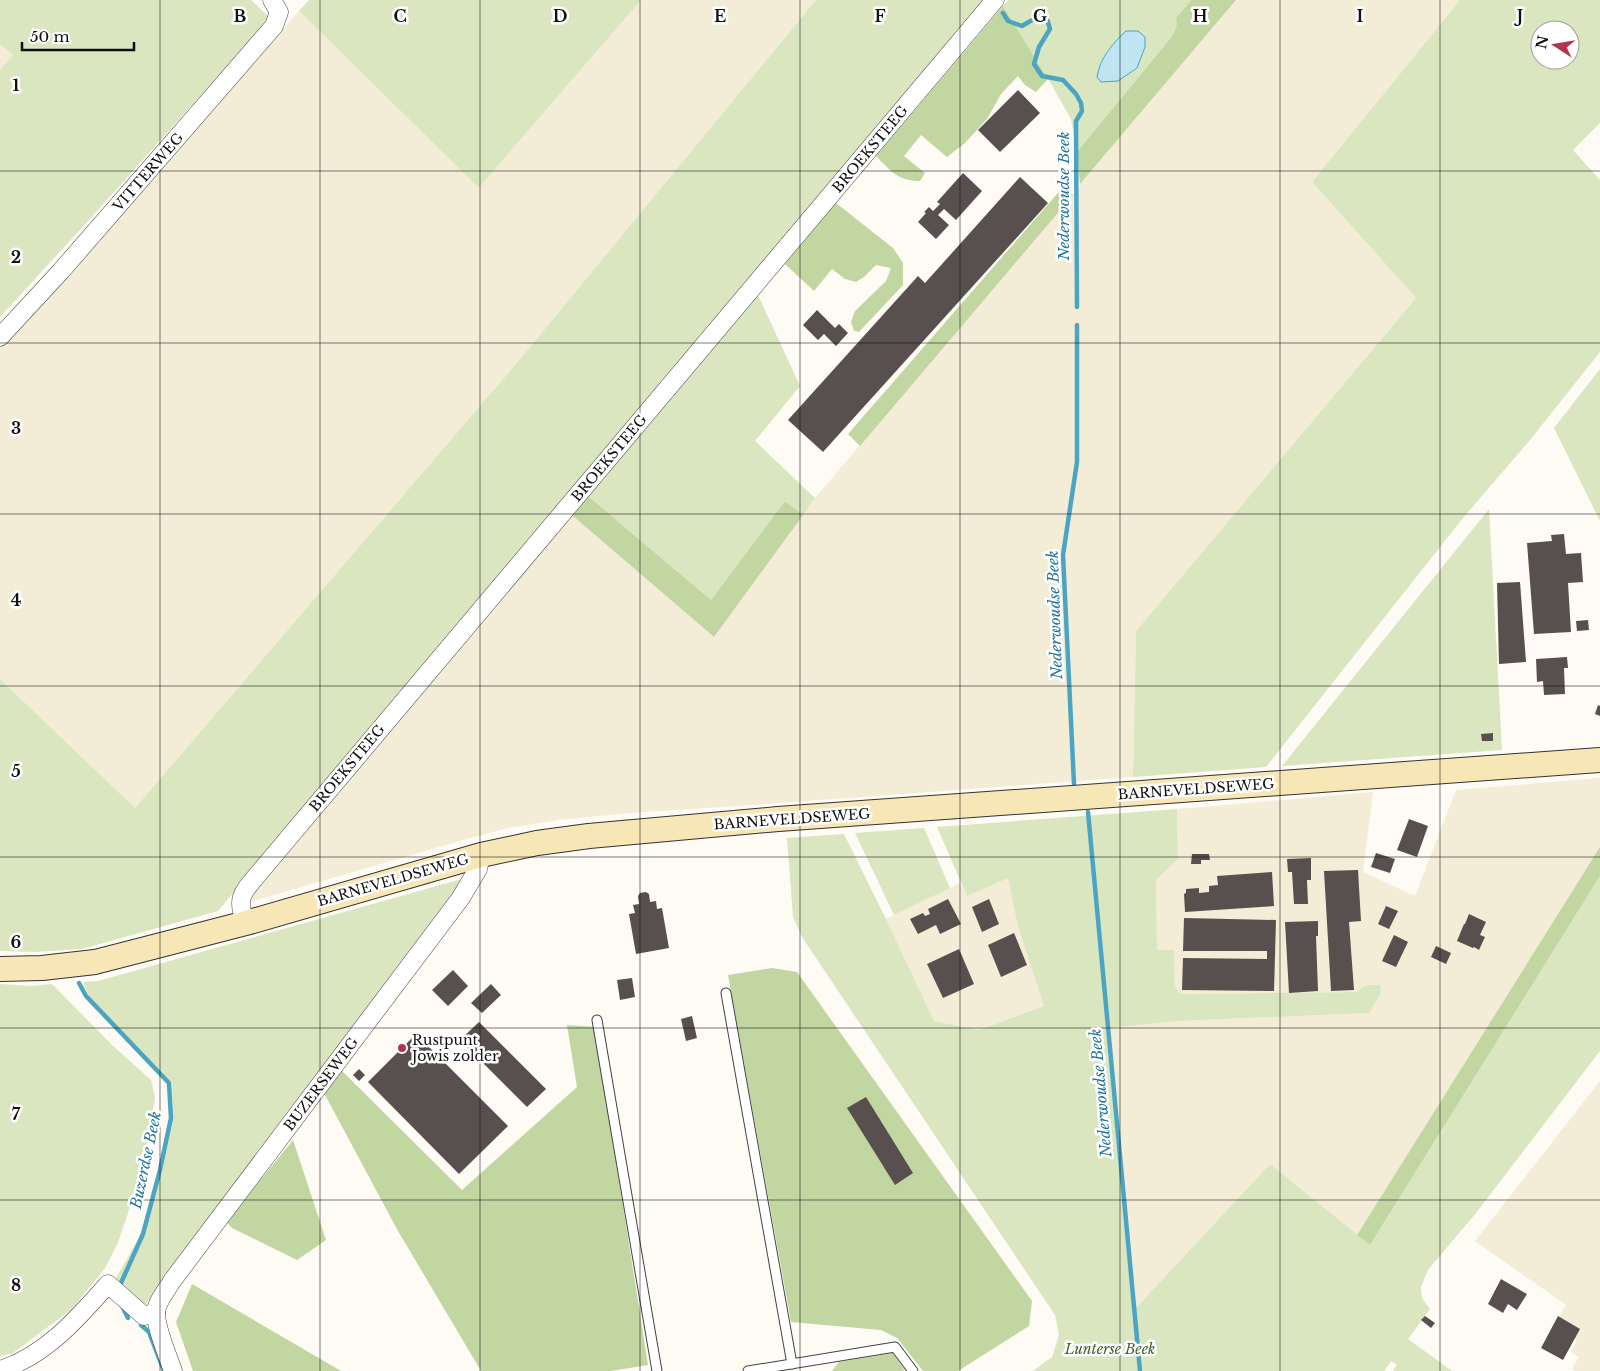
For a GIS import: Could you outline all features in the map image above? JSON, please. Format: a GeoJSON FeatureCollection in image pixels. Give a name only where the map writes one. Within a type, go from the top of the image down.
{"type":"FeatureCollection","features":[{"type":"Feature","properties":{"kind":"main road","name":"BARNEVELDSEWEG"},"geometry":{"type":"LineString","coordinates":[[0,969],[42,968],[66,960],[95,962],[246,923],[481,855],[537,843],[589,836],[758,821],[1600,760]]}},
{"type":"Feature","properties":{"kind":"street","name":"VITTERWEG"},"geometry":{"type":"LineString","coordinates":[[0,337],[61,271],[274,26],[279,12],[272,0]]}},
{"type":"Feature","properties":{"kind":"street","name":"BROEKSTEEG"},"geometry":{"type":"LineString","coordinates":[[246,923],[241,913],[240,900],[244,891],[258,873],[996,0]]}},
{"type":"Feature","properties":{"kind":"street","name":"BUZERSEWEG"},"geometry":{"type":"LineString","coordinates":[[156,1312],[161,1299],[172,1281],[460,899],[478,869],[481,855]]}},
{"type":"Feature","properties":{"kind":"street"},"geometry":{"type":"LineString","coordinates":[[0,1370],[13,1366],[36,1353],[75,1321],[108,1284],[144,1316],[156,1312],[159,1328],[173,1371]]}},
{"type":"Feature","properties":{"kind":"lane"},"geometry":{"type":"LineString","coordinates":[[726,993],[792,1364]]}},
{"type":"Feature","properties":{"kind":"lane"},"geometry":{"type":"LineString","coordinates":[[597,1020],[657,1371]]}},
{"type":"Feature","properties":{"kind":"lane"},"geometry":{"type":"LineString","coordinates":[[748,1371],[895,1347],[913,1371]]}},
{"type":"Feature","properties":{"kind":"shaded area"},"geometry":{"type":"Polygon","coordinates":[[[639,0],[816,0],[516,364],[135,808],[0,679],[0,345],[109,228],[299,11],[479,188],[639,0]]]}},
{"type":"Feature","properties":{"kind":"shaded area"},"geometry":{"type":"Polygon","coordinates":[[[1236,0],[1460,0],[1312,182],[1416,298],[1136,631],[1133,777],[629,813],[559,820],[508,828],[470,838],[243,904],[573,516],[714,637],[815,498],[1236,0]]]}},
{"type":"Feature","properties":{"kind":"shaded area"},"geometry":{"type":"Polygon","coordinates":[[[0,44],[13,55],[0,70],[0,44]]]}},
{"type":"Feature","properties":{"kind":"shaded area"},"geometry":{"type":"Polygon","coordinates":[[[1600,778],[1600,847],[1357,1235],[1270,1164],[1132,1312],[1106,1027],[1179,1021],[1369,1013],[1366,985],[1357,992],[1180,994],[1175,986],[1174,951],[1157,951],[1156,879],[1178,859],[1177,809],[1373,792],[1363,872],[1415,896],[1456,790],[1600,778]]]}},
{"type":"Feature","properties":{"kind":"shaded area"},"geometry":{"type":"Polygon","coordinates":[[[1008,877],[1018,927],[1044,1006],[979,1030],[934,1021],[886,919],[960,883],[967,896],[1008,877]]]}},
{"type":"Feature","properties":{"kind":"shaded area"},"geometry":{"type":"Polygon","coordinates":[[[1600,1081],[1600,1371],[1575,1371],[1572,1369],[1579,1357],[1571,1352],[1577,1341],[1553,1327],[1566,1305],[1475,1241],[1600,1081]]]}},
{"type":"Feature","properties":{"kind":"green space"},"geometry":{"type":"Polygon","coordinates":[[[0,0],[251,0],[270,18],[0,317],[0,70],[13,55],[0,44],[0,0]]]}},
{"type":"Feature","properties":{"kind":"green space"},"geometry":{"type":"Polygon","coordinates":[[[309,0],[641,0],[479,188],[299,11],[309,0]]]}},
{"type":"Feature","properties":{"kind":"green space"},"geometry":{"type":"Polygon","coordinates":[[[816,0],[987,0],[638,416],[218,911],[82,949],[34,952],[0,951],[0,679],[135,808],[516,364],[816,0]]]}},
{"type":"Feature","properties":{"kind":"green space"},"geometry":{"type":"Polygon","coordinates":[[[1008,0],[1191,0],[1176,18],[1176,28],[1169,40],[1077,152],[1071,119],[1003,6],[1008,0]]]}},
{"type":"Feature","properties":{"kind":"green space"},"geometry":{"type":"Polygon","coordinates":[[[1191,0],[1236,0],[1080,184],[1077,152],[1169,40],[1176,28],[1176,18],[1191,0]]]}},
{"type":"Feature","properties":{"kind":"green space"},"geometry":{"type":"Polygon","coordinates":[[[1460,0],[1600,0],[1600,123],[1573,150],[1600,180],[1600,352],[1530,440],[1463,518],[1266,767],[1133,777],[1136,631],[1416,298],[1312,182],[1460,0]]]}},
{"type":"Feature","properties":{"kind":"green space"},"geometry":{"type":"Polygon","coordinates":[[[1003,6],[1048,79],[1036,92],[1025,85],[1018,76],[1001,94],[987,119],[965,143],[947,157],[921,135],[904,156],[925,173],[920,181],[912,181],[895,174],[876,156],[1003,6]]]}},
{"type":"Feature","properties":{"kind":"green space"},"geometry":{"type":"Polygon","coordinates":[[[1064,186],[1073,195],[860,446],[848,434],[1064,186]]]}},
{"type":"Feature","properties":{"kind":"green space"},"geometry":{"type":"Polygon","coordinates":[[[836,203],[893,248],[903,263],[903,285],[859,332],[854,331],[851,322],[855,311],[886,281],[891,268],[876,265],[856,282],[845,279],[832,269],[814,291],[785,264],[836,203]]]}},
{"type":"Feature","properties":{"kind":"green space"},"geometry":{"type":"Polygon","coordinates":[[[758,295],[800,386],[755,441],[815,498],[803,515],[785,501],[711,600],[588,496],[758,295]]]}},
{"type":"Feature","properties":{"kind":"green space"},"geometry":{"type":"Polygon","coordinates":[[[1600,369],[1600,521],[1554,428],[1600,369]]]}},
{"type":"Feature","properties":{"kind":"green space"},"geometry":{"type":"Polygon","coordinates":[[[588,496],[711,600],[785,501],[803,515],[714,637],[573,516],[588,496]]]}},
{"type":"Feature","properties":{"kind":"green space"},"geometry":{"type":"Polygon","coordinates":[[[1489,509],[1502,750],[1282,766],[1489,509]]]}},
{"type":"Feature","properties":{"kind":"green space","name":"Lunterse Beek"},"geometry":{"type":"Polygon","coordinates":[[[1177,809],[1178,859],[1156,880],[1157,950],[1174,950],[1175,986],[1180,994],[1357,992],[1366,985],[1380,985],[1381,993],[1369,1013],[1179,1021],[1106,1028],[1133,1311],[1270,1164],[1370,1245],[1600,876],[1600,1051],[1476,1213],[1428,1270],[1421,1287],[1422,1298],[1430,1309],[1408,1339],[1452,1371],[1393,1371],[1397,1365],[1391,1361],[1384,1371],[1033,1371],[1052,1357],[1059,1335],[1055,1315],[802,937],[793,917],[787,838],[844,834],[934,1021],[979,1030],[1044,1006],[1018,927],[1008,878],[967,896],[937,827],[1177,809]]]}},
{"type":"Feature","properties":{"kind":"green space"},"geometry":{"type":"Polygon","coordinates":[[[924,828],[950,888],[894,915],[855,833],[924,828]]]}},
{"type":"Feature","properties":{"kind":"green space"},"geometry":{"type":"Polygon","coordinates":[[[1600,847],[1600,876],[1370,1245],[1357,1235],[1600,847]]]}},
{"type":"Feature","properties":{"kind":"green space"},"geometry":{"type":"Polygon","coordinates":[[[465,878],[142,1309],[113,1283],[139,1238],[162,1172],[173,1120],[172,1083],[90,999],[83,982],[98,981],[465,878]]]}},
{"type":"Feature","properties":{"kind":"green space"},"geometry":{"type":"Polygon","coordinates":[[[772,968],[797,972],[1032,1301],[1029,1326],[958,1371],[923,1371],[897,1338],[881,1330],[791,1322],[728,975],[772,968]]]}},
{"type":"Feature","properties":{"kind":"green space"},"geometry":{"type":"Polygon","coordinates":[[[0,984],[32,986],[52,984],[112,1045],[151,1080],[155,1097],[151,1127],[138,1184],[117,1245],[105,1268],[72,1309],[13,1353],[0,1356],[0,984]]]}},
{"type":"Feature","properties":{"kind":"green space"},"geometry":{"type":"Polygon","coordinates":[[[567,1025],[595,1027],[648,1365],[611,1371],[481,1371],[398,1231],[324,1093],[340,1069],[462,1190],[577,1087],[567,1025]]]}},
{"type":"Feature","properties":{"kind":"green space"},"geometry":{"type":"Polygon","coordinates":[[[293,1140],[326,1240],[297,1260],[232,1228],[226,1222],[293,1140]]]}},
{"type":"Feature","properties":{"kind":"green space"},"geometry":{"type":"Polygon","coordinates":[[[192,1284],[341,1371],[193,1371],[176,1322],[192,1284]]]}},
{"type":"Feature","properties":{"kind":"green space"},"geometry":{"type":"Polygon","coordinates":[[[893,1353],[905,1371],[832,1371],[839,1362],[893,1353]]]}},
{"type":"Feature","properties":{"kind":"water"},"geometry":{"type":"Polygon","coordinates":[[[1126,31],[1138,31],[1145,37],[1145,47],[1137,68],[1118,81],[1101,82],[1097,77],[1101,64],[1111,46],[1126,31]]]}},
{"type":"Feature","properties":{"kind":"building"},"geometry":{"type":"Polygon","coordinates":[[[1018,90],[1040,113],[1000,152],[978,130],[1018,90]]]}},
{"type":"Feature","properties":{"kind":"building"},"geometry":{"type":"Polygon","coordinates":[[[963,173],[982,191],[956,220],[944,209],[938,215],[949,225],[936,239],[918,222],[929,207],[933,211],[940,204],[937,202],[963,173]]]}},
{"type":"Feature","properties":{"kind":"building"},"geometry":{"type":"Polygon","coordinates":[[[1020,177],[1048,203],[823,452],[788,420],[918,276],[925,283],[1020,177]]]}},
{"type":"Feature","properties":{"kind":"building"},"geometry":{"type":"Polygon","coordinates":[[[817,310],[835,328],[839,324],[848,333],[836,346],[824,334],[818,340],[803,325],[817,310]]]}},
{"type":"Feature","properties":{"kind":"building"},"geometry":{"type":"Polygon","coordinates":[[[1564,534],[1566,554],[1581,553],[1583,582],[1568,583],[1571,632],[1534,634],[1527,543],[1552,541],[1551,535],[1564,534]]]}},
{"type":"Feature","properties":{"kind":"building"},"geometry":{"type":"Polygon","coordinates":[[[1520,582],[1526,662],[1499,664],[1497,583],[1520,582]]]}},
{"type":"Feature","properties":{"kind":"building"},"geometry":{"type":"Polygon","coordinates":[[[1588,620],[1589,630],[1577,631],[1576,621],[1588,620]]]}},
{"type":"Feature","properties":{"kind":"building"},"geometry":{"type":"Polygon","coordinates":[[[1567,657],[1568,668],[1564,668],[1565,694],[1544,695],[1543,681],[1537,682],[1536,659],[1567,657]]]}},
{"type":"Feature","properties":{"kind":"building"},"geometry":{"type":"Polygon","coordinates":[[[1598,705],[1600,706],[1600,716],[1595,714],[1598,705]]]}},
{"type":"Feature","properties":{"kind":"building"},"geometry":{"type":"Polygon","coordinates":[[[1493,733],[1493,741],[1482,741],[1481,734],[1493,733]]]}},
{"type":"Feature","properties":{"kind":"building"},"geometry":{"type":"Polygon","coordinates":[[[1409,819],[1428,826],[1417,857],[1397,850],[1409,819]]]}},
{"type":"Feature","properties":{"kind":"building"},"geometry":{"type":"Polygon","coordinates":[[[1376,853],[1395,859],[1390,873],[1371,867],[1376,853]]]}},
{"type":"Feature","properties":{"kind":"building"},"geometry":{"type":"Polygon","coordinates":[[[1192,854],[1209,854],[1210,860],[1201,860],[1201,864],[1191,864],[1192,854]]]}},
{"type":"Feature","properties":{"kind":"building"},"geometry":{"type":"Polygon","coordinates":[[[1311,858],[1311,880],[1307,880],[1308,904],[1294,904],[1292,872],[1288,872],[1287,859],[1311,858]]]}},
{"type":"Feature","properties":{"kind":"building"},"geometry":{"type":"Polygon","coordinates":[[[1358,870],[1361,921],[1349,922],[1354,990],[1331,991],[1324,871],[1358,870]]]}},
{"type":"Feature","properties":{"kind":"building"},"geometry":{"type":"Polygon","coordinates":[[[1272,872],[1274,906],[1185,912],[1184,894],[1186,889],[1199,888],[1199,893],[1209,892],[1209,886],[1218,885],[1217,876],[1272,872]]]}},
{"type":"Feature","properties":{"kind":"building"},"geometry":{"type":"Polygon","coordinates":[[[646,892],[649,894],[650,902],[656,901],[657,909],[662,908],[669,948],[636,954],[629,914],[635,913],[633,905],[639,904],[638,896],[640,893],[646,892]]]}},
{"type":"Feature","properties":{"kind":"building"},"geometry":{"type":"Polygon","coordinates":[[[948,899],[961,924],[940,934],[936,925],[918,934],[910,919],[923,913],[925,916],[930,914],[928,909],[948,899]]]}},
{"type":"Feature","properties":{"kind":"building"},"geometry":{"type":"Polygon","coordinates":[[[989,899],[999,924],[982,932],[972,907],[989,899]]]}},
{"type":"Feature","properties":{"kind":"building"},"geometry":{"type":"Polygon","coordinates":[[[1386,906],[1398,911],[1389,929],[1378,924],[1386,906]]]}},
{"type":"Feature","properties":{"kind":"building"},"geometry":{"type":"Polygon","coordinates":[[[1469,914],[1486,922],[1480,935],[1485,937],[1479,950],[1457,941],[1469,914]]]}},
{"type":"Feature","properties":{"kind":"building"},"geometry":{"type":"Polygon","coordinates":[[[1184,918],[1276,920],[1274,991],[1182,990],[1183,958],[1267,959],[1267,951],[1183,951],[1184,918]]]}},
{"type":"Feature","properties":{"kind":"building"},"geometry":{"type":"Polygon","coordinates":[[[1318,921],[1318,936],[1316,936],[1318,991],[1289,993],[1285,922],[1318,921]]]}},
{"type":"Feature","properties":{"kind":"building"},"geometry":{"type":"Polygon","coordinates":[[[1014,933],[1027,965],[1001,977],[988,945],[1014,933]]]}},
{"type":"Feature","properties":{"kind":"building"},"geometry":{"type":"Polygon","coordinates":[[[1394,935],[1408,942],[1396,967],[1382,961],[1394,935]]]}},
{"type":"Feature","properties":{"kind":"building"},"geometry":{"type":"Polygon","coordinates":[[[1436,946],[1451,953],[1446,964],[1431,957],[1436,946]]]}},
{"type":"Feature","properties":{"kind":"building"},"geometry":{"type":"Polygon","coordinates":[[[959,949],[974,984],[943,998],[927,964],[959,949]]]}},
{"type":"Feature","properties":{"kind":"building"},"geometry":{"type":"Polygon","coordinates":[[[453,970],[468,986],[448,1006],[432,990],[453,970]]]}},
{"type":"Feature","properties":{"kind":"building"},"geometry":{"type":"Polygon","coordinates":[[[632,978],[635,997],[620,1000],[617,980],[632,978]]]}},
{"type":"Feature","properties":{"kind":"building"},"geometry":{"type":"Polygon","coordinates":[[[491,984],[501,995],[482,1013],[471,1003],[491,984]]]}},
{"type":"Feature","properties":{"kind":"building"},"geometry":{"type":"Polygon","coordinates":[[[692,1016],[697,1038],[686,1041],[681,1019],[692,1016]]]}},
{"type":"Feature","properties":{"kind":"building"},"geometry":{"type":"Polygon","coordinates":[[[479,1022],[546,1089],[527,1107],[460,1040],[479,1022]]]}},
{"type":"Feature","properties":{"kind":"building"},"geometry":{"type":"Polygon","coordinates":[[[416,1034],[508,1126],[459,1174],[368,1082],[416,1034]]]}},
{"type":"Feature","properties":{"kind":"building"},"geometry":{"type":"Polygon","coordinates":[[[359,1069],[365,1075],[359,1081],[353,1075],[359,1069]]]}},
{"type":"Feature","properties":{"kind":"building"},"geometry":{"type":"Polygon","coordinates":[[[866,1097],[913,1173],[895,1185],[847,1108],[866,1097]]]}},
{"type":"Feature","properties":{"kind":"building"},"geometry":{"type":"Polygon","coordinates":[[[1501,1279],[1527,1294],[1517,1310],[1508,1304],[1503,1313],[1488,1304],[1501,1279]]]}},
{"type":"Feature","properties":{"kind":"building"},"geometry":{"type":"Polygon","coordinates":[[[1425,1316],[1435,1323],[1431,1328],[1421,1320],[1425,1316]]]}},
{"type":"Feature","properties":{"kind":"building"},"geometry":{"type":"Polygon","coordinates":[[[1558,1316],[1580,1329],[1563,1360],[1541,1348],[1558,1316]]]}},
{"type":"Feature","properties":{"kind":"waterway","name":"Nederwoudse Beek"},"geometry":{"type":"LineString","coordinates":[[1003,13],[1008,21],[1022,26],[1039,16],[1047,19],[1050,29],[1039,47],[1034,64],[1042,76],[1063,80],[1076,94],[1081,103],[1082,111],[1076,121],[1077,307]]}},
{"type":"Feature","properties":{"kind":"waterway","name":"Nederwoudse Beek"},"geometry":{"type":"LineString","coordinates":[[1074,784],[1063,555],[1077,462],[1077,325]]}},
{"type":"Feature","properties":{"kind":"waterway","name":"Nederwoudse Beek"},"geometry":{"type":"LineString","coordinates":[[1088,812],[1140,1371]]}},
{"type":"Feature","properties":{"kind":"waterway","name":"Buzerdse Beek"},"geometry":{"type":"LineString","coordinates":[[79,983],[86,996],[169,1083],[171,1118],[160,1170],[143,1234],[121,1283]]}},
{"type":"Feature","properties":{"kind":"waterway","name":"Buzerdse Beek"},"geometry":{"type":"LineString","coordinates":[[121,1304],[128,1318]]}},
{"type":"Feature","properties":{"kind":"waterway","name":"Buzerdse Beek"},"geometry":{"type":"LineString","coordinates":[[141,1325],[149,1332],[164,1371]]}},
{"type":"Feature","properties":{"kind":"place","name":"Rustpunt Jowis zolder"},"geometry":{"type":"Point","coordinates":[402,1048]}}]}
